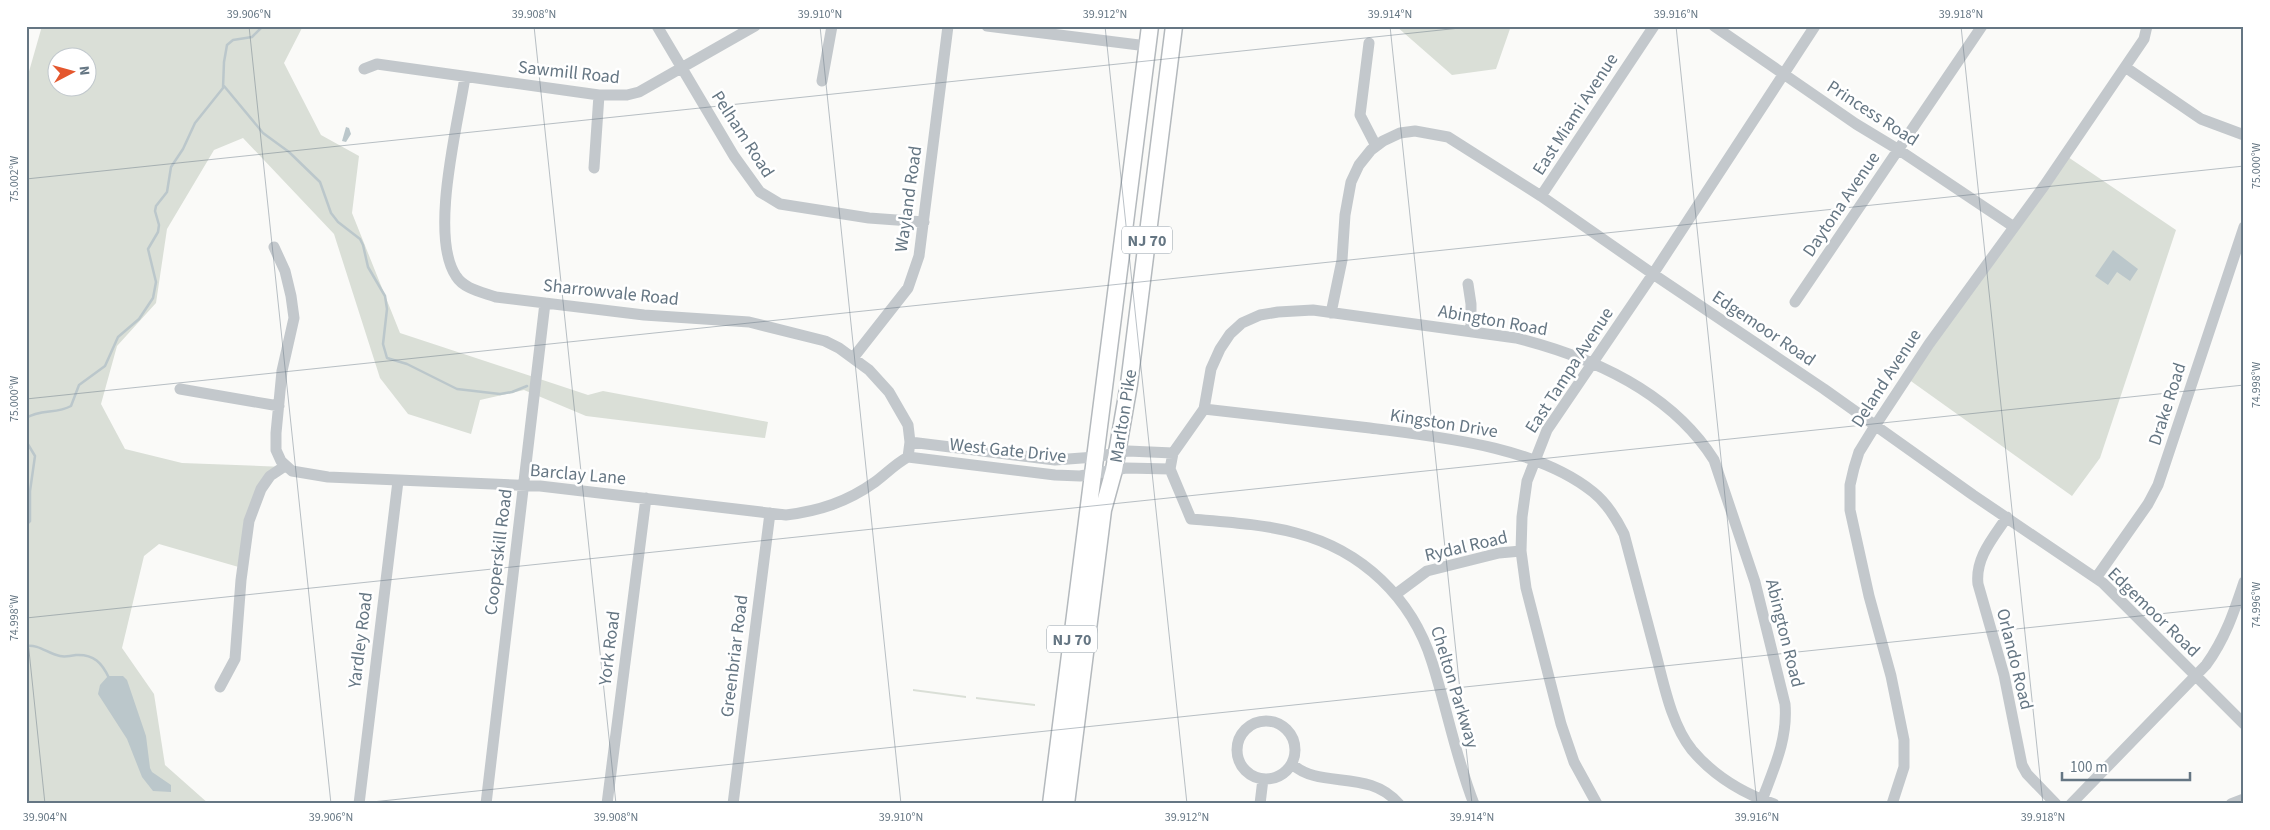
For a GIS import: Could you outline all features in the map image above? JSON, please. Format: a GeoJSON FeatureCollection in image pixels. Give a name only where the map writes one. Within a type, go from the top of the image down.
{"type":"FeatureCollection","features":[{"type":"Feature","properties":{"kind":"highway","name":"Marlton Pike"},"geometry":{"type":"LineString","coordinates":[[1051,804],[1105,464],[1150,26]]}},
{"type":"Feature","properties":{"kind":"highway","name":"Marlton Pike"},"geometry":{"type":"LineString","coordinates":[[1066,804],[1095,565],[1105,500],[1105,464],[1129,384],[1174,26]]}},
{"type":"Feature","properties":{"kind":"street","name":"Pelham Road"},"geometry":{"type":"LineString","coordinates":[[657,26],[734,156],[752,181],[769,199],[780,204],[869,218],[924,222]]}},
{"type":"Feature","properties":{"kind":"street","name":"Sawmill Road"},"geometry":{"type":"LineString","coordinates":[[364,69],[377,64],[599,95],[627,95],[638,92],[755,26]]}},
{"type":"Feature","properties":{"kind":"street"},"geometry":{"type":"LineString","coordinates":[[822,82],[832,26]]}},
{"type":"Feature","properties":{"kind":"street","name":"Wayland Road"},"geometry":{"type":"LineString","coordinates":[[853,358],[908,288],[919,256],[948,26]]}},
{"type":"Feature","properties":{"kind":"street"},"geometry":{"type":"LineString","coordinates":[[987,26],[1147,46]]}},
{"type":"Feature","properties":{"kind":"street","name":"East Miami Avenue"},"geometry":{"type":"LineString","coordinates":[[1541,196],[1654,26]]}},
{"type":"Feature","properties":{"kind":"street","name":"Princess Road"},"geometry":{"type":"LineString","coordinates":[[1714,26],[1856,124],[1899,150],[2014,227]]}},
{"type":"Feature","properties":{"kind":"street","name":"East Tampa Avenue"},"geometry":{"type":"LineString","coordinates":[[1597,804],[1574,762],[1561,724],[1526,588],[1520,551],[1522,517],[1528,481],[1547,430],[1815,26]]}},
{"type":"Feature","properties":{"kind":"street","name":"Daytona Avenue"},"geometry":{"type":"LineString","coordinates":[[1795,302],[1982,26]]}},
{"type":"Feature","properties":{"kind":"street","name":"Deland Avenue"},"geometry":{"type":"LineString","coordinates":[[1892,804],[1904,767],[1904,740],[1892,676],[1869,596],[1850,510],[1850,485],[1859,452],[1929,344],[2044,186],[2125,67],[2144,38],[2147,26]]}},
{"type":"Feature","properties":{"kind":"street"},"geometry":{"type":"LineString","coordinates":[[1369,42],[1360,114],[1376,146]]}},
{"type":"Feature","properties":{"kind":"street"},"geometry":{"type":"LineString","coordinates":[[2125,67],[2201,119],[2244,135]]}},
{"type":"Feature","properties":{"kind":"street","name":"Sharrowvale Road"},"geometry":{"type":"LineString","coordinates":[[465,77],[446,194],[445,227],[450,261],[455,276],[472,289],[496,297],[644,315],[750,322],[825,341],[869,370],[897,404],[908,425],[909,449]]}},
{"type":"Feature","properties":{"kind":"street"},"geometry":{"type":"LineString","coordinates":[[594,168],[599,95]]}},
{"type":"Feature","properties":{"kind":"street","name":"Edgemoor Road"},"geometry":{"type":"LineString","coordinates":[[1331,313],[1342,260],[1345,215],[1351,182],[1359,165],[1383,140],[1400,133],[1415,131],[1440,135],[1469,150],[1541,196],[2103,583],[2244,724]]}},
{"type":"Feature","properties":{"kind":"street","name":"Drake Road"},"geometry":{"type":"LineString","coordinates":[[2096,578],[2148,504],[2158,484],[2244,227]]}},
{"type":"Feature","properties":{"kind":"street"},"geometry":{"type":"LineString","coordinates":[[220,687],[235,660],[241,580],[249,521],[261,489],[270,476],[285,466],[276,450],[282,371],[294,318],[285,271],[274,247]]}},
{"type":"Feature","properties":{"kind":"street"},"geometry":{"type":"LineString","coordinates":[[1468,284],[1471,304],[1471,331]]}},
{"type":"Feature","properties":{"kind":"street","name":"Cooperskill Road"},"geometry":{"type":"LineString","coordinates":[[486,804],[545,304]]}},
{"type":"Feature","properties":{"kind":"street","name":"Abington Road"},"geometry":{"type":"LineString","coordinates":[[1204,409],[1211,369],[1220,349],[1230,334],[1242,323],[1260,315],[1313,310],[1516,338],[1592,362],[1650,395],[1683,423],[1705,446],[1714,460],[1755,582],[1785,704],[1786,723],[1784,739],[1762,800]]}},
{"type":"Feature","properties":{"kind":"street"},"geometry":{"type":"LineString","coordinates":[[180,389],[279,406]]}},
{"type":"Feature","properties":{"kind":"street"},"geometry":{"type":"LineString","coordinates":[[1105,464],[1126,468],[1171,461],[1204,409]]}},
{"type":"Feature","properties":{"kind":"street","name":"Kingston Drive"},"geometry":{"type":"LineString","coordinates":[[1204,409],[1453,439],[1506,451],[1534,461],[1558,471],[1592,491],[1616,518],[1624,534],[1669,703],[1691,749],[1718,775],[1736,787],[1774,804]]}},
{"type":"Feature","properties":{"kind":"street","name":"West Gate Drive"},"geometry":{"type":"LineString","coordinates":[[909,449],[1055,475],[1105,464]]}},
{"type":"Feature","properties":{"kind":"street","name":"West Gate Drive"},"geometry":{"type":"LineString","coordinates":[[909,449],[1105,464]]}},
{"type":"Feature","properties":{"kind":"street","name":"Barclay Lane"},"geometry":{"type":"LineString","coordinates":[[285,466],[292,471],[312,475],[398,481],[523,486],[646,498],[786,515],[813,512],[837,505],[875,482],[897,463],[909,449]]}},
{"type":"Feature","properties":{"kind":"street"},"geometry":{"type":"LineString","coordinates":[[1105,464],[1128,451],[1171,461]]}},
{"type":"Feature","properties":{"kind":"street","name":"Chelton Parkway"},"geometry":{"type":"LineString","coordinates":[[1171,461],[1191,519],[1271,528],[1315,538],[1354,557],[1396,594],[1408,610],[1423,637],[1464,779],[1474,804]]}},
{"type":"Feature","properties":{"kind":"street","name":"Yardley Road"},"geometry":{"type":"LineString","coordinates":[[359,804],[398,481]]}},
{"type":"Feature","properties":{"kind":"street","name":"York Road"},"geometry":{"type":"LineString","coordinates":[[607,804],[646,498]]}},
{"type":"Feature","properties":{"kind":"street","name":"Greenbriar Road"},"geometry":{"type":"LineString","coordinates":[[733,804],[770,513]]}},
{"type":"Feature","properties":{"kind":"street","name":"Orlando Road"},"geometry":{"type":"LineString","coordinates":[[2007,517],[1982,556],[1977,574],[1978,584],[2004,675],[2022,765],[2027,774],[2056,804]]}},
{"type":"Feature","properties":{"kind":"street","name":"Rydal Road"},"geometry":{"type":"LineString","coordinates":[[1396,594],[1421,574],[1438,567],[1499,553],[1520,551]]}},
{"type":"Feature","properties":{"kind":"street"},"geometry":{"type":"LineString","coordinates":[[2071,804],[2196,676],[2220,647],[2244,582]]}},
{"type":"Feature","properties":{"kind":"street"},"geometry":{"type":"LineString","coordinates":[[1272,721],[1283,725],[1289,730],[1296,749],[1292,764],[1280,776],[1263,779],[1247,772],[1238,756],[1239,738],[1253,723],[1272,721]]}},
{"type":"Feature","properties":{"kind":"street"},"geometry":{"type":"LineString","coordinates":[[1292,764],[1302,773],[1380,787],[1399,804]]}},
{"type":"Feature","properties":{"kind":"street"},"geometry":{"type":"LineString","coordinates":[[1260,804],[1263,779]]}},
{"type":"Feature","properties":{"kind":"street"},"geometry":{"type":"LineString","coordinates":[[2231,804],[2244,799]]}},
{"type":"Feature","properties":{"kind":"shaded area"},"geometry":{"type":"Polygon","coordinates":[[[42,26],[303,26],[284,63],[321,135],[359,156],[352,213],[400,333],[588,395],[603,391],[768,422],[765,438],[586,416],[524,390],[480,400],[471,434],[408,414],[380,378],[334,234],[243,138],[214,150],[167,229],[156,303],[117,346],[101,404],[125,449],[182,463],[285,467],[258,497],[242,568],[159,544],[144,556],[122,648],[154,694],[165,765],[209,804],[26,804],[26,82],[42,26]]]}},
{"type":"Feature","properties":{"kind":"shaded area"},"geometry":{"type":"Polygon","coordinates":[[[1396,26],[1511,26],[1496,69],[1452,75],[1396,26]]]}},
{"type":"Feature","properties":{"kind":"shaded area"},"geometry":{"type":"Polygon","coordinates":[[[346,127],[349,128],[351,134],[346,142],[342,141],[346,127]]]}},
{"type":"Feature","properties":{"kind":"shaded area"},"geometry":{"type":"Polygon","coordinates":[[[2065,155],[2176,230],[2100,458],[2072,496],[1908,379],[2065,155]]]}},
{"type":"Feature","properties":{"kind":"shaded area"},"geometry":{"type":"Polygon","coordinates":[[[2113,250],[2138,269],[2130,281],[2117,272],[2108,285],[2095,276],[2113,250]]]}},
{"type":"Feature","properties":{"kind":"shaded area"},"geometry":{"type":"Polygon","coordinates":[[[108,676],[123,676],[127,680],[146,736],[150,768],[152,772],[171,785],[171,792],[153,791],[142,777],[127,739],[98,694],[100,685],[108,676]]]}},
{"type":"Feature","properties":{"kind":"shaded area"},"geometry":{"type":"Polygon","coordinates":[[[913,689],[966,696],[966,698],[913,691],[913,689]]]}},
{"type":"Feature","properties":{"kind":"shaded area"},"geometry":{"type":"Polygon","coordinates":[[[976,697],[1035,704],[1035,706],[976,699],[976,697]]]}},
{"type":"Feature","properties":{"kind":"waterway"},"geometry":{"type":"LineString","coordinates":[[26,418],[37,413],[60,410],[71,406],[79,385],[105,366],[118,337],[139,319],[153,298],[156,282],[148,249],[158,232],[159,225],[155,211],[156,206],[167,192],[171,167],[183,149],[195,123],[223,88],[227,45],[233,40],[252,37],[263,26]]}},
{"type":"Feature","properties":{"kind":"waterway"},"geometry":{"type":"LineString","coordinates":[[224,86],[263,133],[289,152],[320,182],[331,213],[338,222],[360,239],[368,267],[385,296],[387,309],[383,344],[387,358],[407,364],[457,389],[500,394],[527,386]]}},
{"type":"Feature","properties":{"kind":"waterway"},"geometry":{"type":"LineString","coordinates":[[26,441],[35,456],[30,491],[30,521],[26,525]]}},
{"type":"Feature","properties":{"kind":"waterway"},"geometry":{"type":"LineString","coordinates":[[26,646],[35,646],[60,656],[88,656],[97,660],[109,678]]}}]}
